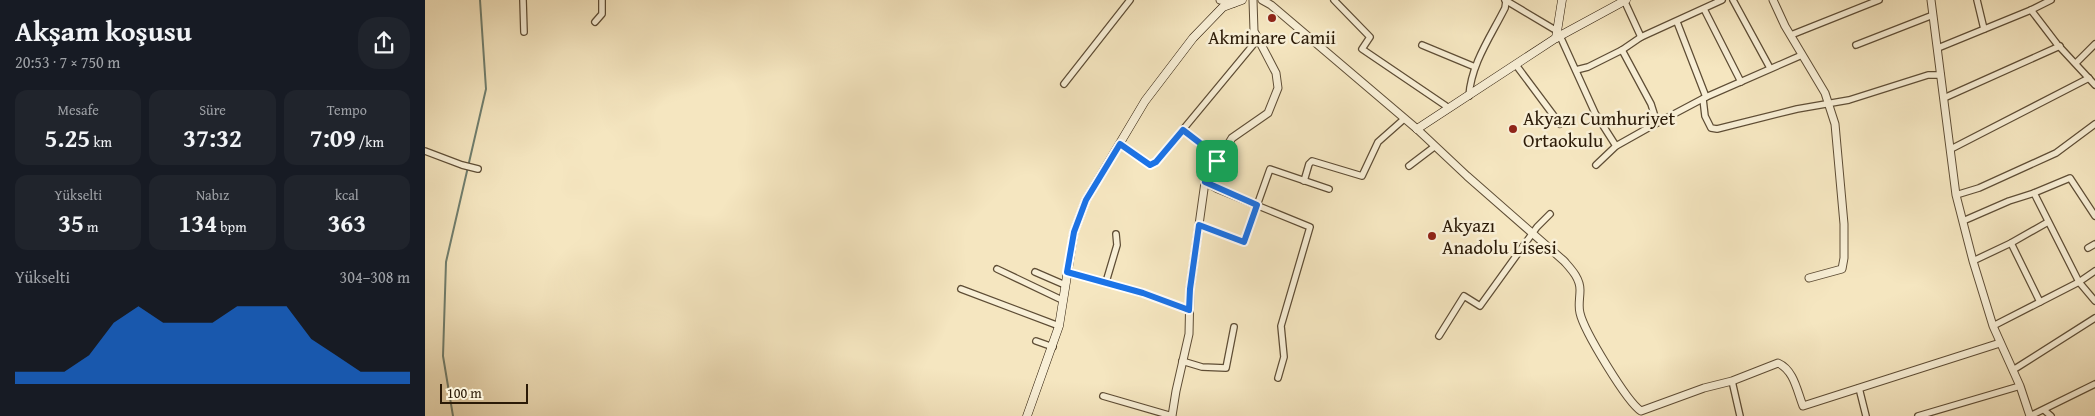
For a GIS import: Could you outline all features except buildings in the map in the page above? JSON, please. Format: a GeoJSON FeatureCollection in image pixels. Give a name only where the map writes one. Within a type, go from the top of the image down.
{"type":"FeatureCollection","features":[{"type":"Feature","properties":{"kind":"main road"},"geometry":{"type":"LineString","coordinates":[[1558,35],[1562,0]]}},
{"type":"Feature","properties":{"kind":"main road"},"geometry":{"type":"LineString","coordinates":[[1417,129],[1516,65],[1558,35],[1625,0]]}},
{"type":"Feature","properties":{"kind":"main road"},"geometry":{"type":"LineString","coordinates":[[1027,416],[1059,326],[1074,232],[1086,200],[1145,102],[1193,38],[1223,7],[1238,2]]}},
{"type":"Feature","properties":{"kind":"street"},"geometry":{"type":"LineString","coordinates":[[523,0],[524,32]]}},
{"type":"Feature","properties":{"kind":"street"},"geometry":{"type":"LineString","coordinates":[[595,22],[602,14],[602,0]]}},
{"type":"Feature","properties":{"kind":"street"},"geometry":{"type":"LineString","coordinates":[[1064,84],[1130,0]]}},
{"type":"Feature","properties":{"kind":"street"},"geometry":{"type":"LineString","coordinates":[[1220,0],[1238,2]]}},
{"type":"Feature","properties":{"kind":"street"},"geometry":{"type":"LineString","coordinates":[[1103,396],[1172,416],[1189,334],[1190,289],[1205,182],[1231,138],[1268,113],[1278,88],[1276,72],[1254,31],[1253,0]]}},
{"type":"Feature","properties":{"kind":"street"},"geometry":{"type":"LineString","coordinates":[[1262,0],[1278,10],[1417,129],[1434,147],[1533,232],[1575,274],[1580,288],[1580,313],[1586,328],[1620,387],[1634,406],[1641,411],[1704,388],[1732,381],[1778,363],[1784,366],[1790,373],[1803,406],[2000,343]]}},
{"type":"Feature","properties":{"kind":"street"},"geometry":{"type":"LineString","coordinates":[[1334,0],[1369,37],[1363,49],[1449,108]]}},
{"type":"Feature","properties":{"kind":"street"},"geometry":{"type":"LineString","coordinates":[[1469,96],[1470,82],[1475,67],[1505,8],[1506,0],[1558,35],[1595,113],[1616,146]]}},
{"type":"Feature","properties":{"kind":"street"},"geometry":{"type":"LineString","coordinates":[[1625,0],[1641,37]]}},
{"type":"Feature","properties":{"kind":"street"},"geometry":{"type":"LineString","coordinates":[[1576,70],[1588,67],[1623,50],[1641,37],[1721,0]]}},
{"type":"Feature","properties":{"kind":"street"},"geometry":{"type":"LineString","coordinates":[[1733,0],[1770,68]]}},
{"type":"Feature","properties":{"kind":"street"},"geometry":{"type":"LineString","coordinates":[[1773,0],[1801,55],[1825,93],[1835,124],[1844,224],[1844,258],[1842,269],[1809,278]]}},
{"type":"Feature","properties":{"kind":"street"},"geometry":{"type":"LineString","coordinates":[[1791,35],[1879,0]]}},
{"type":"Feature","properties":{"kind":"street"},"geometry":{"type":"LineString","coordinates":[[1931,0],[1957,194],[1963,221],[1993,326],[2020,386],[2030,416],[2095,384]]}},
{"type":"Feature","properties":{"kind":"street"},"geometry":{"type":"LineString","coordinates":[[1977,0],[1984,29]]}},
{"type":"Feature","properties":{"kind":"street"},"geometry":{"type":"LineString","coordinates":[[1937,48],[2051,0]]}},
{"type":"Feature","properties":{"kind":"street"},"geometry":{"type":"LineString","coordinates":[[1704,9],[1741,82]]}},
{"type":"Feature","properties":{"kind":"street"},"geometry":{"type":"LineString","coordinates":[[2031,10],[2095,85]]}},
{"type":"Feature","properties":{"kind":"street"},"geometry":{"type":"LineString","coordinates":[[1856,45],[1933,15]]}},
{"type":"Feature","properties":{"kind":"street"},"geometry":{"type":"LineString","coordinates":[[1677,22],[1705,98],[1705,116],[1711,128],[1717,130],[1797,109],[1877,93],[1928,75],[1941,75]]}},
{"type":"Feature","properties":{"kind":"street"},"geometry":{"type":"LineString","coordinates":[[1120,144],[1150,165],[1156,162],[1259,39]]}},
{"type":"Feature","properties":{"kind":"street"},"geometry":{"type":"LineString","coordinates":[[2076,63],[2095,44]]}},
{"type":"Feature","properties":{"kind":"street"},"geometry":{"type":"LineString","coordinates":[[1422,45],[1475,67]]}},
{"type":"Feature","properties":{"kind":"street"},"geometry":{"type":"LineString","coordinates":[[1944,98],[2060,46]]}},
{"type":"Feature","properties":{"kind":"street"},"geometry":{"type":"LineString","coordinates":[[1623,50],[1651,104],[1657,123]]}},
{"type":"Feature","properties":{"kind":"street"},"geometry":{"type":"LineString","coordinates":[[1596,165],[1616,146],[1657,123],[1705,98],[1801,55]]}},
{"type":"Feature","properties":{"kind":"street"},"geometry":{"type":"LineString","coordinates":[[1516,65],[1560,124]]}},
{"type":"Feature","properties":{"kind":"street"},"geometry":{"type":"LineString","coordinates":[[1951,149],[2089,78]]}},
{"type":"Feature","properties":{"kind":"street"},"geometry":{"type":"LineString","coordinates":[[1304,181],[1309,164],[1312,161],[1361,176],[1377,142],[1404,119]]}},
{"type":"Feature","properties":{"kind":"street"},"geometry":{"type":"LineString","coordinates":[[1957,194],[1979,188],[2056,153],[2095,124]]}},
{"type":"Feature","properties":{"kind":"street"},"geometry":{"type":"LineString","coordinates":[[1183,130],[1209,150],[1217,161]]}},
{"type":"Feature","properties":{"kind":"street"},"geometry":{"type":"LineString","coordinates":[[1409,166],[1434,147]]}},
{"type":"Feature","properties":{"kind":"street"},"geometry":{"type":"LineString","coordinates":[[425,151],[464,166],[475,168]]}},
{"type":"Feature","properties":{"kind":"street"},"geometry":{"type":"LineString","coordinates":[[1199,225],[1244,242],[1270,169],[1329,189]]}},
{"type":"Feature","properties":{"kind":"street"},"geometry":{"type":"LineString","coordinates":[[1963,221],[2070,178],[2095,216]]}},
{"type":"Feature","properties":{"kind":"street"},"geometry":{"type":"LineString","coordinates":[[1205,182],[1310,227],[1281,326],[1284,357],[1278,378]]}},
{"type":"Feature","properties":{"kind":"street"},"geometry":{"type":"LineString","coordinates":[[2034,193],[2079,282],[2095,301]]}},
{"type":"Feature","properties":{"kind":"street"},"geometry":{"type":"LineString","coordinates":[[1439,336],[1464,296],[1480,306],[1533,232],[1550,214]]}},
{"type":"Feature","properties":{"kind":"street"},"geometry":{"type":"LineString","coordinates":[[1973,261],[2011,243],[2048,222]]}},
{"type":"Feature","properties":{"kind":"street"},"geometry":{"type":"LineString","coordinates":[[1106,282],[1117,245],[1116,234]]}},
{"type":"Feature","properties":{"kind":"street"},"geometry":{"type":"LineString","coordinates":[[2011,243],[2040,302]]}},
{"type":"Feature","properties":{"kind":"street"},"geometry":{"type":"LineString","coordinates":[[2088,248],[2095,244]]}},
{"type":"Feature","properties":{"kind":"street"},"geometry":{"type":"LineString","coordinates":[[997,269],[1062,300]]}},
{"type":"Feature","properties":{"kind":"street"},"geometry":{"type":"LineString","coordinates":[[1993,326],[2079,282],[2095,271]]}},
{"type":"Feature","properties":{"kind":"street"},"geometry":{"type":"LineString","coordinates":[[1035,272],[1065,285]]}},
{"type":"Feature","properties":{"kind":"street"},"geometry":{"type":"LineString","coordinates":[[1067,272],[1106,282],[1189,310]]}},
{"type":"Feature","properties":{"kind":"street"},"geometry":{"type":"LineString","coordinates":[[961,289],[1059,326]]}},
{"type":"Feature","properties":{"kind":"street"},"geometry":{"type":"LineString","coordinates":[[2013,370],[2095,318]]}},
{"type":"Feature","properties":{"kind":"street"},"geometry":{"type":"LineString","coordinates":[[1183,361],[1202,367],[1226,368],[1234,327]]}},
{"type":"Feature","properties":{"kind":"street"},"geometry":{"type":"LineString","coordinates":[[1036,342],[1053,347]]}},
{"type":"Feature","properties":{"kind":"street"},"geometry":{"type":"LineString","coordinates":[[1732,381],[1740,416]]}},
{"type":"Feature","properties":{"kind":"street"},"geometry":{"type":"LineString","coordinates":[[1918,416],[2020,386]]}},
{"type":"Feature","properties":{"kind":"street"},"geometry":{"type":"LineString","coordinates":[[1859,388],[1866,416]]}},
{"type":"Feature","properties":{"kind":"street"},"geometry":{"type":"LineString","coordinates":[[2044,410],[2051,416]]}},
{"type":"Feature","properties":{"kind":"waterway"},"geometry":{"type":"LineString","coordinates":[[453,416],[443,356],[446,262],[486,89],[480,0]]}},
{"type":"Feature","properties":{"kind":"place","name":"Akminare Camii"},"geometry":{"type":"Point","coordinates":[1272,18]}},
{"type":"Feature","properties":{"kind":"place","name":"Akyazı Cumhuriyet Ortaokulu"},"geometry":{"type":"Point","coordinates":[1513,129]}},
{"type":"Feature","properties":{"kind":"place","name":"Akyazı Anadolu Lisesi"},"geometry":{"type":"Point","coordinates":[1432,236]}},
{"type":"Feature","properties":{"kind":"route"},"geometry":{"type":"LineString","coordinates":[[1183,130],[1209,150],[1217,161],[1205,182],[1257,205],[1244,242],[1199,225],[1189,310],[1143,293],[1067,272],[1074,232],[1086,200],[1120,144],[1150,165],[1156,162],[1183,130]]}}]}
